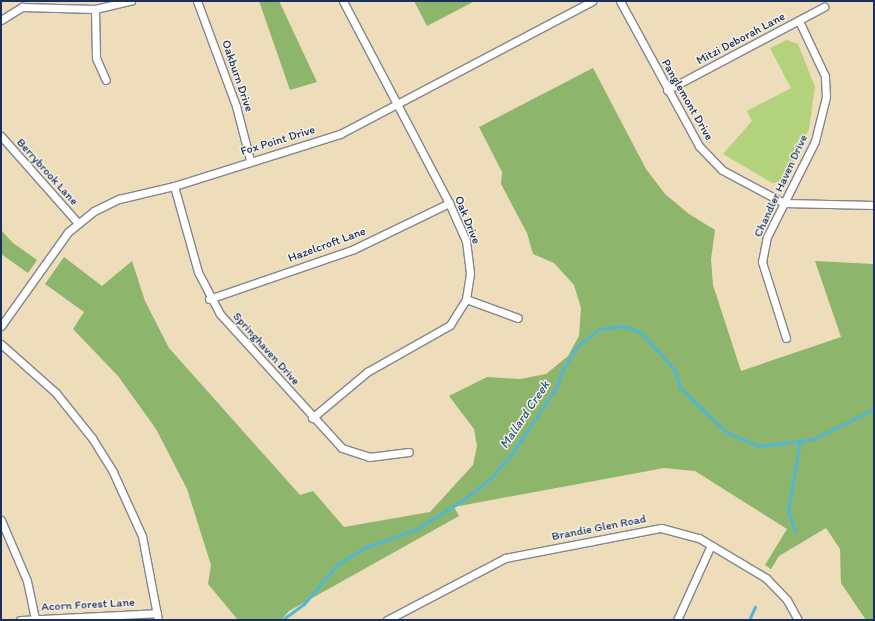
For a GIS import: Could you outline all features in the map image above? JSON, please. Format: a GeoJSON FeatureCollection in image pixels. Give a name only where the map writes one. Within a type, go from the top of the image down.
{"type":"FeatureCollection","features":[{"type":"Feature","properties":{"kind":"street"},"geometry":{"type":"LineString","coordinates":[[1,20],[22,8],[95,10],[131,1]]}},
{"type":"Feature","properties":{"kind":"street","name":"Oakburn Drive"},"geometry":{"type":"LineString","coordinates":[[197,1],[236,106],[250,160]]}},
{"type":"Feature","properties":{"kind":"street","name":"Oak Drive"},"geometry":{"type":"LineString","coordinates":[[312,418],[367,372],[450,325],[466,299],[470,257],[449,203],[343,1]]}},
{"type":"Feature","properties":{"kind":"street","name":"Fox Point Drive"},"geometry":{"type":"LineString","coordinates":[[1,326],[77,222],[119,199],[174,186],[250,160],[340,134],[592,1]]}},
{"type":"Feature","properties":{"kind":"street","name":"Panglemont Drive"},"geometry":{"type":"LineString","coordinates":[[620,1],[698,146],[722,170],[784,203],[874,205]]}},
{"type":"Feature","properties":{"kind":"street","name":"Mitzi Deborah Lane"},"geometry":{"type":"LineString","coordinates":[[668,90],[824,7]]}},
{"type":"Feature","properties":{"kind":"street"},"geometry":{"type":"LineString","coordinates":[[95,10],[96,58],[106,80]]}},
{"type":"Feature","properties":{"kind":"street","name":"Chandler Haven Drive"},"geometry":{"type":"LineString","coordinates":[[786,338],[762,262],[767,237],[815,141],[826,97],[825,76],[799,21]]}},
{"type":"Feature","properties":{"kind":"street","name":"Berrybrook Lane"},"geometry":{"type":"LineString","coordinates":[[1,136],[77,222]]}},
{"type":"Feature","properties":{"kind":"street","name":"Springhaven Drive"},"geometry":{"type":"LineString","coordinates":[[174,186],[209,299],[312,418],[330,438],[352,453],[385,458],[409,452]]}},
{"type":"Feature","properties":{"kind":"street","name":"Hazelcroft Lane"},"geometry":{"type":"LineString","coordinates":[[209,299],[354,249],[449,203]]}},
{"type":"Feature","properties":{"kind":"street"},"geometry":{"type":"LineString","coordinates":[[466,299],[518,318]]}},
{"type":"Feature","properties":{"kind":"street"},"geometry":{"type":"LineString","coordinates":[[1,344],[56,393],[92,438],[113,472],[142,536],[158,617]]}},
{"type":"Feature","properties":{"kind":"street"},"geometry":{"type":"LineString","coordinates":[[1,520],[27,580],[35,619]]}},
{"type":"Feature","properties":{"kind":"street","name":"Brandie Glen Road"},"geometry":{"type":"LineString","coordinates":[[387,620],[515,555],[661,528],[684,532],[711,545],[776,587],[798,620]]}},
{"type":"Feature","properties":{"kind":"street"},"geometry":{"type":"LineString","coordinates":[[677,620],[711,545]]}},
{"type":"Feature","properties":{"kind":"street","name":"Acorn Forest Lane"},"geometry":{"type":"LineString","coordinates":[[20,620],[158,617]]}},
{"type":"Feature","properties":{"kind":"green space"},"geometry":{"type":"Polygon","coordinates":[[[259,1],[279,1],[317,82],[290,90],[259,1]]]}},
{"type":"Feature","properties":{"kind":"green space"},"geometry":{"type":"Polygon","coordinates":[[[414,1],[475,1],[427,26],[414,1]]]}},
{"type":"Feature","properties":{"kind":"green space"},"geometry":{"type":"Polygon","coordinates":[[[787,40],[798,44],[815,87],[809,129],[787,177],[781,182],[772,183],[723,154],[752,121],[747,111],[791,88],[770,48],[787,40]]]}},
{"type":"Feature","properties":{"kind":"green space"},"geometry":{"type":"Polygon","coordinates":[[[593,68],[646,169],[665,194],[689,214],[715,230],[711,259],[713,285],[741,371],[841,337],[815,261],[873,264],[874,249],[874,620],[866,620],[841,583],[840,549],[826,528],[779,556],[771,569],[765,565],[787,529],[695,471],[664,468],[454,507],[459,516],[289,611],[281,620],[238,620],[208,584],[211,565],[187,489],[156,429],[118,376],[73,329],[84,312],[45,284],[64,257],[102,286],[132,261],[145,301],[169,348],[300,495],[313,491],[344,527],[430,512],[473,465],[477,446],[474,429],[449,396],[487,377],[520,379],[546,374],[568,356],[579,336],[581,308],[574,285],[554,263],[533,254],[527,233],[501,184],[502,172],[479,127],[593,68]]]}},
{"type":"Feature","properties":{"kind":"green space"},"geometry":{"type":"Polygon","coordinates":[[[1,230],[13,243],[37,260],[28,273],[1,254],[1,230]]]}},
{"type":"Feature","properties":{"kind":"waterway","name":"Mallard Creek"},"geometry":{"type":"LineString","coordinates":[[282,620],[304,604],[337,565],[364,548],[417,529],[465,499],[490,479],[511,455],[556,388],[563,369],[577,347],[599,329],[625,326],[641,332],[675,370],[681,388],[697,404],[728,433],[759,446],[814,439],[874,409]]}},
{"type":"Feature","properties":{"kind":"waterway"},"geometry":{"type":"LineString","coordinates":[[795,531],[788,511],[800,441]]}},
{"type":"Feature","properties":{"kind":"waterway"},"geometry":{"type":"LineString","coordinates":[[749,620],[755,607]]}}]}
